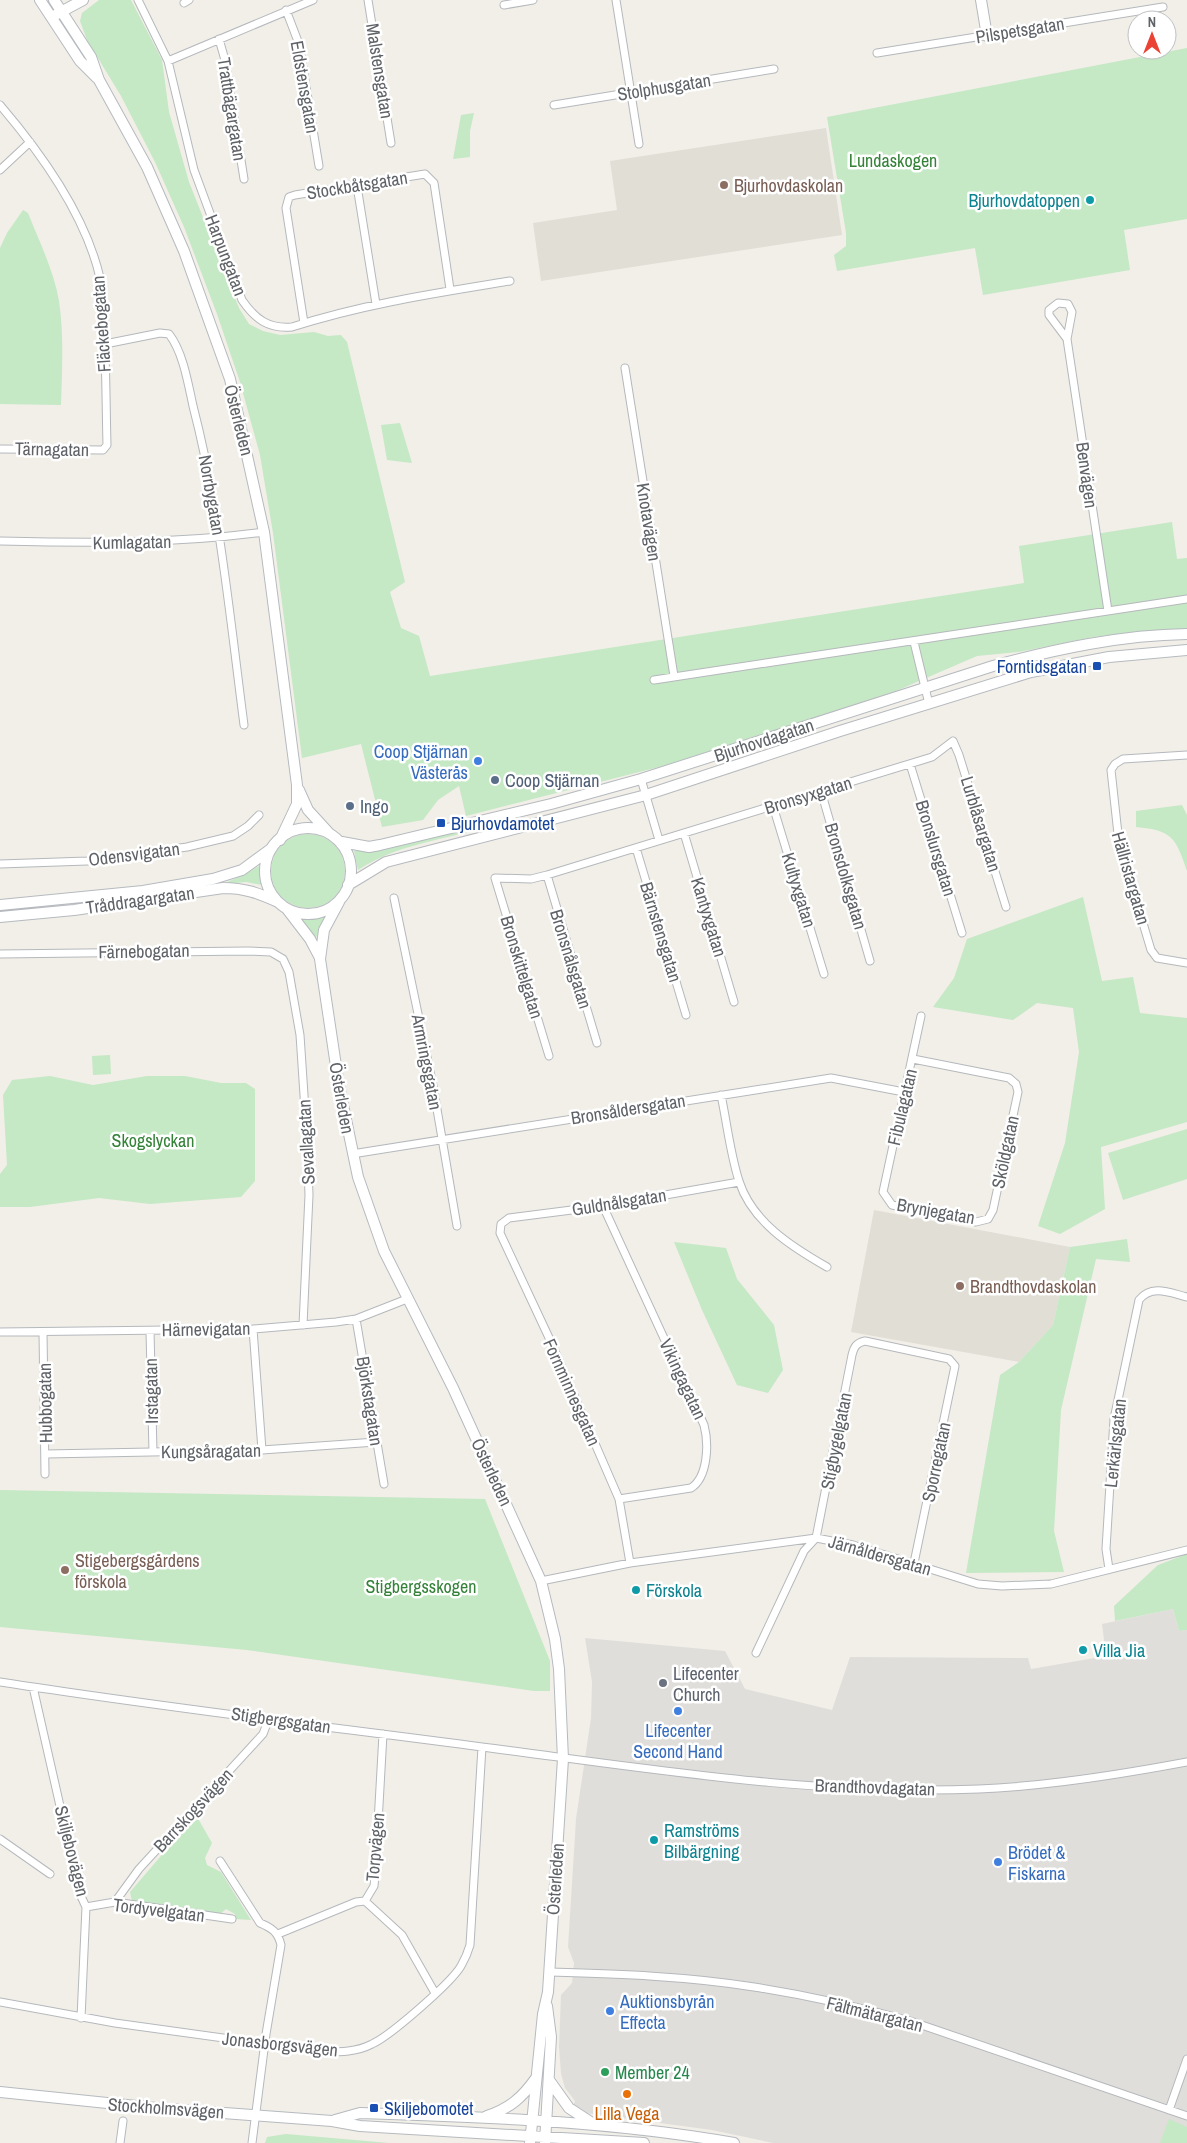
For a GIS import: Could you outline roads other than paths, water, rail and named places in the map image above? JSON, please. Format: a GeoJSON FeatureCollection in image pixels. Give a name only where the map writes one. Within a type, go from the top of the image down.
{"type":"FeatureCollection","features":[{"type":"Feature","properties":{"kind":"main road","name":"Österleden"},"geometry":{"type":"LineString","coordinates":[[40,0],[80,61],[99,80]]}},
{"type":"Feature","properties":{"kind":"main road","name":"Österleden"},"geometry":{"type":"LineString","coordinates":[[54,0],[91,57],[99,80],[148,167],[206,308],[230,380],[264,532],[298,785],[297,804],[280,840]]}},
{"type":"Feature","properties":{"kind":"main road"},"geometry":{"type":"LineString","coordinates":[[51,17],[83,0]]}},
{"type":"Feature","properties":{"kind":"main road"},"geometry":{"type":"LineString","coordinates":[[981,0],[986,36]]}},
{"type":"Feature","properties":{"kind":"main road","name":"Bjurhovdagatan"},"geometry":{"type":"LineString","coordinates":[[342,842],[369,847],[552,804],[641,779],[992,666],[1065,648],[1132,638],[1187,634]]}},
{"type":"Feature","properties":{"kind":"main road","name":"Bjurhovdagatan"},"geometry":{"type":"LineString","coordinates":[[348,885],[386,862],[646,795],[1030,672],[1109,657],[1187,650]]}},
{"type":"Feature","properties":{"kind":"main road","name":"Österleden"},"geometry":{"type":"LineString","coordinates":[[298,785],[308,810],[331,836]]}},
{"type":"Feature","properties":{"kind":"main road"},"geometry":{"type":"LineString","coordinates":[[552,804],[555,819]]}},
{"type":"Feature","properties":{"kind":"main road"},"geometry":{"type":"LineString","coordinates":[[299,829],[322,831],[331,836],[342,842],[350,860],[352,872],[339,902],[319,912],[308,913],[288,909],[278,902],[266,880],[265,869],[272,848],[280,840],[299,829]]}},
{"type":"Feature","properties":{"kind":"main road","name":"Tråddragargatan"},"geometry":{"type":"LineString","coordinates":[[0,906],[143,891],[213,879],[242,870],[272,848]]}},
{"type":"Feature","properties":{"kind":"main road","name":"Tråddragargatan"},"geometry":{"type":"LineString","coordinates":[[0,917],[74,910],[223,888],[240,888],[258,892],[278,902]]}},
{"type":"Feature","properties":{"kind":"main road","name":"Österleden"},"geometry":{"type":"LineString","coordinates":[[339,902],[324,930],[320,959],[339,1086],[358,1178],[384,1250],[453,1388],[541,1581],[551,1620],[560,1669],[563,1759],[547,2005],[551,2037],[546,2140]]}},
{"type":"Feature","properties":{"kind":"main road","name":"Österleden"},"geometry":{"type":"LineString","coordinates":[[288,909],[310,939],[320,959]]}},
{"type":"Feature","properties":{"kind":"main road","name":"Österleden"},"geometry":{"type":"LineString","coordinates":[[530,2140],[543,2014],[547,2005]]}},
{"type":"Feature","properties":{"kind":"main road"},"geometry":{"type":"LineString","coordinates":[[484,2117],[505,2109],[520,2099],[536,2078]]}},
{"type":"Feature","properties":{"kind":"main road"},"geometry":{"type":"LineString","coordinates":[[549,2080],[569,2108],[582,2118],[595,2124]]}},
{"type":"Feature","properties":{"kind":"main road","name":"Stockholmsvägen"},"geometry":{"type":"LineString","coordinates":[[0,2092],[156,2108],[257,2114],[332,2121],[360,2126],[530,2140],[644,2143]]}},
{"type":"Feature","properties":{"kind":"main road","name":"Stockholmsvägen"},"geometry":{"type":"LineString","coordinates":[[332,2121],[360,2113],[484,2117],[595,2124],[734,2143]]}},
{"type":"Feature","properties":{"kind":"street","name":"Harpungatan"},"geometry":{"type":"LineString","coordinates":[[138,0],[168,61],[194,170],[242,300],[253,316],[266,325],[280,328],[376,304],[510,281]]}},
{"type":"Feature","properties":{"kind":"street"},"geometry":{"type":"LineString","coordinates":[[168,61],[313,0]]}},
{"type":"Feature","properties":{"kind":"street","name":"Malstensgatan"},"geometry":{"type":"LineString","coordinates":[[368,0],[391,143]]}},
{"type":"Feature","properties":{"kind":"street"},"geometry":{"type":"LineString","coordinates":[[504,5],[534,0]]}},
{"type":"Feature","properties":{"kind":"street"},"geometry":{"type":"LineString","coordinates":[[616,0],[639,144]]}},
{"type":"Feature","properties":{"kind":"street","name":"Pilspetsgatan"},"geometry":{"type":"LineString","coordinates":[[877,52],[1163,7]]}},
{"type":"Feature","properties":{"kind":"street","name":"Eldstensgatan"},"geometry":{"type":"LineString","coordinates":[[286,10],[299,44],[319,166]]}},
{"type":"Feature","properties":{"kind":"street","name":"Trattbägargatan"},"geometry":{"type":"LineString","coordinates":[[219,39],[226,60],[244,179]]}},
{"type":"Feature","properties":{"kind":"street","name":"Stolphusgatan"},"geometry":{"type":"LineString","coordinates":[[554,105],[774,69]]}},
{"type":"Feature","properties":{"kind":"street","name":"Fläckebogatan"},"geometry":{"type":"LineString","coordinates":[[0,105],[30,142],[72,208],[87,239],[100,278],[105,344],[107,445],[103,450]]}},
{"type":"Feature","properties":{"kind":"street"},"geometry":{"type":"LineString","coordinates":[[0,170],[30,142]]}},
{"type":"Feature","properties":{"kind":"street","name":"Stockbåtsgatan"},"geometry":{"type":"LineString","coordinates":[[304,323],[286,208],[289,197],[425,174],[431,179],[438,205],[450,290]]}},
{"type":"Feature","properties":{"kind":"street"},"geometry":{"type":"LineString","coordinates":[[357,186],[376,304]]}},
{"type":"Feature","properties":{"kind":"street","name":"Benvägen"},"geometry":{"type":"LineString","coordinates":[[1067,339],[1049,315],[1049,310],[1058,303],[1068,304],[1072,312],[1067,339],[1108,611]]}},
{"type":"Feature","properties":{"kind":"street","name":"Norrbygatan"},"geometry":{"type":"LineString","coordinates":[[105,344],[160,332],[169,334],[174,341],[188,384],[206,454],[220,538],[244,725]]}},
{"type":"Feature","properties":{"kind":"street","name":"Knotavägen"},"geometry":{"type":"LineString","coordinates":[[624,368],[674,676]]}},
{"type":"Feature","properties":{"kind":"street","name":"Tärnagatan"},"geometry":{"type":"LineString","coordinates":[[0,448],[103,450]]}},
{"type":"Feature","properties":{"kind":"street","name":"Kumlagatan"},"geometry":{"type":"LineString","coordinates":[[0,541],[121,543],[220,538],[264,532]]}},
{"type":"Feature","properties":{"kind":"street"},"geometry":{"type":"LineString","coordinates":[[654,680],[914,642],[1187,598]]}},
{"type":"Feature","properties":{"kind":"street"},"geometry":{"type":"LineString","coordinates":[[914,642],[929,704]]}},
{"type":"Feature","properties":{"kind":"street","name":"Bronsyxgatan"},"geometry":{"type":"LineString","coordinates":[[495,878],[531,879],[546,875],[932,757],[953,741]]}},
{"type":"Feature","properties":{"kind":"street","name":"Lurblåsargatan"},"geometry":{"type":"LineString","coordinates":[[953,741],[960,755],[1006,908]]}},
{"type":"Feature","properties":{"kind":"street","name":"Hällristargatan"},"geometry":{"type":"LineString","coordinates":[[1187,755],[1123,760],[1111,770],[1119,843],[1152,950],[1157,958],[1187,963]]}},
{"type":"Feature","properties":{"kind":"street","name":"Bronslursgatan"},"geometry":{"type":"LineString","coordinates":[[910,764],[962,933]]}},
{"type":"Feature","properties":{"kind":"street"},"geometry":{"type":"LineString","coordinates":[[641,779],[660,840]]}},
{"type":"Feature","properties":{"kind":"street","name":"Bronsdolksgatan"},"geometry":{"type":"LineString","coordinates":[[821,791],[870,961]]}},
{"type":"Feature","properties":{"kind":"street","name":"Kultyxgatan"},"geometry":{"type":"LineString","coordinates":[[773,806],[824,974]]}},
{"type":"Feature","properties":{"kind":"street","name":"Odensvigatan"},"geometry":{"type":"LineString","coordinates":[[0,864],[87,860],[187,847],[233,836],[248,826],[259,815]]}},
{"type":"Feature","properties":{"kind":"street","name":"Kantyxgatan"},"geometry":{"type":"LineString","coordinates":[[684,833],[734,1002]]}},
{"type":"Feature","properties":{"kind":"street","name":"Bärnstensgatan"},"geometry":{"type":"LineString","coordinates":[[636,848],[686,1015]]}},
{"type":"Feature","properties":{"kind":"street","name":"Bronsnålsgatan"},"geometry":{"type":"LineString","coordinates":[[546,875],[597,1043]]}},
{"type":"Feature","properties":{"kind":"street","name":"Bronskittelgatan"},"geometry":{"type":"LineString","coordinates":[[495,878],[549,1056]]}},
{"type":"Feature","properties":{"kind":"street","name":"Armringsgatan"},"geometry":{"type":"LineString","coordinates":[[394,898],[457,1226]]}},
{"type":"Feature","properties":{"kind":"street","name":"Färnebogatan"},"geometry":{"type":"LineString","coordinates":[[0,954],[248,950],[271,952],[285,962]]}},
{"type":"Feature","properties":{"kind":"street","name":"Sevallagatan"},"geometry":{"type":"LineString","coordinates":[[285,962],[289,972],[300,1035],[307,1140],[309,1195],[303,1325]]}},
{"type":"Feature","properties":{"kind":"street","name":"Fibulagatan"},"geometry":{"type":"LineString","coordinates":[[886,1198],[883,1192],[921,1016]]}},
{"type":"Feature","properties":{"kind":"street","name":"Sköldgatan"},"geometry":{"type":"LineString","coordinates":[[912,1059],[1009,1078],[1017,1086],[1016,1101],[993,1210],[988,1218]]}},
{"type":"Feature","properties":{"kind":"street","name":"Bronsåldersgatan"},"geometry":{"type":"LineString","coordinates":[[352,1154],[441,1138],[831,1078],[904,1092]]}},
{"type":"Feature","properties":{"kind":"street"},"geometry":{"type":"LineString","coordinates":[[721,1095],[739,1182],[760,1217],[773,1231],[795,1248],[827,1266]]}},
{"type":"Feature","properties":{"kind":"street","name":"Guldnålsgatan"},"geometry":{"type":"LineString","coordinates":[[501,1225],[509,1218],[603,1206],[739,1182]]}},
{"type":"Feature","properties":{"kind":"street","name":"Brynjegatan"},"geometry":{"type":"LineString","coordinates":[[886,1198],[892,1205],[976,1222],[988,1218]]}},
{"type":"Feature","properties":{"kind":"street","name":"Vikingagatan"},"geometry":{"type":"LineString","coordinates":[[603,1206],[704,1425],[708,1442],[701,1477],[697,1484],[691,1488],[619,1499]]}},
{"type":"Feature","properties":{"kind":"street","name":"Fornminnesgatan"},"geometry":{"type":"LineString","coordinates":[[501,1225],[500,1233],[551,1342],[619,1499],[630,1563]]}},
{"type":"Feature","properties":{"kind":"street","name":"Lerkärlsgatan"},"geometry":{"type":"LineString","coordinates":[[1109,1569],[1106,1549],[1114,1420],[1139,1300],[1147,1292],[1154,1290],[1187,1297]]}},
{"type":"Feature","properties":{"kind":"street","name":"Härnevigatan"},"geometry":{"type":"LineString","coordinates":[[0,1332],[253,1329],[303,1325],[356,1319],[407,1299]]}},
{"type":"Feature","properties":{"kind":"street","name":"Björkstagatan"},"geometry":{"type":"LineString","coordinates":[[356,1319],[384,1484]]}},
{"type":"Feature","properties":{"kind":"street"},"geometry":{"type":"LineString","coordinates":[[253,1329],[262,1450]]}},
{"type":"Feature","properties":{"kind":"street","name":"Irstagatan"},"geometry":{"type":"LineString","coordinates":[[150,1330],[153,1452]]}},
{"type":"Feature","properties":{"kind":"street","name":"Hubbogatan"},"geometry":{"type":"LineString","coordinates":[[43,1332],[45,1474]]}},
{"type":"Feature","properties":{"kind":"street","name":"Sporregatan"},"geometry":{"type":"LineString","coordinates":[[856,1345],[865,1341],[949,1359],[955,1366],[955,1374],[914,1563]]}},
{"type":"Feature","properties":{"kind":"street","name":"Stigbygelgatan"},"geometry":{"type":"LineString","coordinates":[[816,1538],[852,1355],[856,1345]]}},
{"type":"Feature","properties":{"kind":"street","name":"Kungsåragatan"},"geometry":{"type":"LineString","coordinates":[[46,1454],[262,1450],[376,1442]]}},
{"type":"Feature","properties":{"kind":"street"},"geometry":{"type":"LineString","coordinates":[[756,1653],[804,1551],[816,1538]]}},
{"type":"Feature","properties":{"kind":"street","name":"Järnåldersgatan"},"geometry":{"type":"LineString","coordinates":[[541,1581],[630,1563],[816,1538],[853,1545],[978,1584],[1002,1586],[1048,1584],[1187,1550]]}},
{"type":"Feature","properties":{"kind":"street","name":"Stigbergsgatan"},"geometry":{"type":"LineString","coordinates":[[0,1682],[563,1759]]}},
{"type":"Feature","properties":{"kind":"street","name":"Skiljebovägen"},"geometry":{"type":"LineString","coordinates":[[33,1687],[80,1894],[86,1907],[81,2018]]}},
{"type":"Feature","properties":{"kind":"street","name":"Barrskogsvägen"},"geometry":{"type":"LineString","coordinates":[[115,1902],[139,1868],[263,1734],[270,1718]]}},
{"type":"Feature","properties":{"kind":"street","name":"Torpvägen"},"geometry":{"type":"LineString","coordinates":[[383,1734],[374,1886],[365,1900],[402,1935],[435,1993]]}},
{"type":"Feature","properties":{"kind":"street","name":"Jonasborgsvägen"},"geometry":{"type":"LineString","coordinates":[[0,2002],[81,2018],[324,2052],[361,2049],[386,2036],[435,1993],[461,1967],[470,1945],[482,1747]]}},
{"type":"Feature","properties":{"kind":"street","name":"Brandthovdagatan"},"geometry":{"type":"LineString","coordinates":[[563,1759],[821,1785],[932,1789],[980,1789],[1052,1783],[1187,1762]]}},
{"type":"Feature","properties":{"kind":"street"},"geometry":{"type":"LineString","coordinates":[[0,1839],[50,1874]]}},
{"type":"Feature","properties":{"kind":"street"},"geometry":{"type":"LineString","coordinates":[[220,1861],[260,1923],[270,1927],[278,1934],[281,1945],[252,2143]]}},
{"type":"Feature","properties":{"kind":"street"},"geometry":{"type":"LineString","coordinates":[[278,1934],[365,1900]]}},
{"type":"Feature","properties":{"kind":"street","name":"Tordyvelgatan"},"geometry":{"type":"LineString","coordinates":[[86,1907],[115,1902],[232,1919]]}},
{"type":"Feature","properties":{"kind":"street","name":"Fältmätargatan"},"geometry":{"type":"LineString","coordinates":[[549,1972],[685,1980],[753,1987],[873,2011],[910,2021],[1187,2116]]}},
{"type":"Feature","properties":{"kind":"street"},"geometry":{"type":"LineString","coordinates":[[1169,2110],[1187,2060]]}},
{"type":"Feature","properties":{"kind":"street"},"geometry":{"type":"LineString","coordinates":[[120,2143],[123,2121]]}},
{"type":"Feature","properties":{"kind":"place","name":"Bjurhovdaskolan"},"geometry":{"type":"Point","coordinates":[724,185]}},
{"type":"Feature","properties":{"kind":"place","name":"Bjurhovdatoppen"},"geometry":{"type":"Point","coordinates":[1090,200]}},
{"type":"Feature","properties":{"kind":"place","name":"Forntidsgatan"},"geometry":{"type":"Point","coordinates":[1097,666]}},
{"type":"Feature","properties":{"kind":"place","name":"Coop Stjärnan Västerås"},"geometry":{"type":"Point","coordinates":[478,761]}},
{"type":"Feature","properties":{"kind":"place","name":"Coop Stjärnan"},"geometry":{"type":"Point","coordinates":[495,780]}},
{"type":"Feature","properties":{"kind":"place","name":"Ingo"},"geometry":{"type":"Point","coordinates":[350,806]}},
{"type":"Feature","properties":{"kind":"place","name":"Bjurhovdamotet"},"geometry":{"type":"Point","coordinates":[441,823]}},
{"type":"Feature","properties":{"kind":"place","name":"Brandthovdaskolan"},"geometry":{"type":"Point","coordinates":[960,1286]}},
{"type":"Feature","properties":{"kind":"place","name":"Stigebergsgårdens förskola"},"geometry":{"type":"Point","coordinates":[65,1570]}},
{"type":"Feature","properties":{"kind":"place","name":"Förskola"},"geometry":{"type":"Point","coordinates":[636,1590]}},
{"type":"Feature","properties":{"kind":"place","name":"Villa Jia"},"geometry":{"type":"Point","coordinates":[1083,1650]}},
{"type":"Feature","properties":{"kind":"place","name":"Lifecenter Church"},"geometry":{"type":"Point","coordinates":[663,1683]}},
{"type":"Feature","properties":{"kind":"place","name":"Lifecenter Second Hand"},"geometry":{"type":"Point","coordinates":[678,1711]}},
{"type":"Feature","properties":{"kind":"place","name":"Ramströms Bilbärgning"},"geometry":{"type":"Point","coordinates":[654,1840]}},
{"type":"Feature","properties":{"kind":"place","name":"Brödet & Fiskarna"},"geometry":{"type":"Point","coordinates":[998,1862]}},
{"type":"Feature","properties":{"kind":"place","name":"Auktionsbyrån Effecta"},"geometry":{"type":"Point","coordinates":[610,2011]}},
{"type":"Feature","properties":{"kind":"place","name":"Member 24"},"geometry":{"type":"Point","coordinates":[605,2072]}},
{"type":"Feature","properties":{"kind":"place","name":"Lilla Vega"},"geometry":{"type":"Point","coordinates":[627,2094]}},
{"type":"Feature","properties":{"kind":"place","name":"Skiljebomotet"},"geometry":{"type":"Point","coordinates":[374,2108]}},
{"type":"Feature","properties":{"kind":"park label","name":"Lundaskogen"},"geometry":{"type":"Point","coordinates":[893,160]}},
{"type":"Feature","properties":{"kind":"park label","name":"Skogslyckan"},"geometry":{"type":"Point","coordinates":[153,1140]}},
{"type":"Feature","properties":{"kind":"park label","name":"Stigbergsskogen"},"geometry":{"type":"Point","coordinates":[421,1586]}}]}
